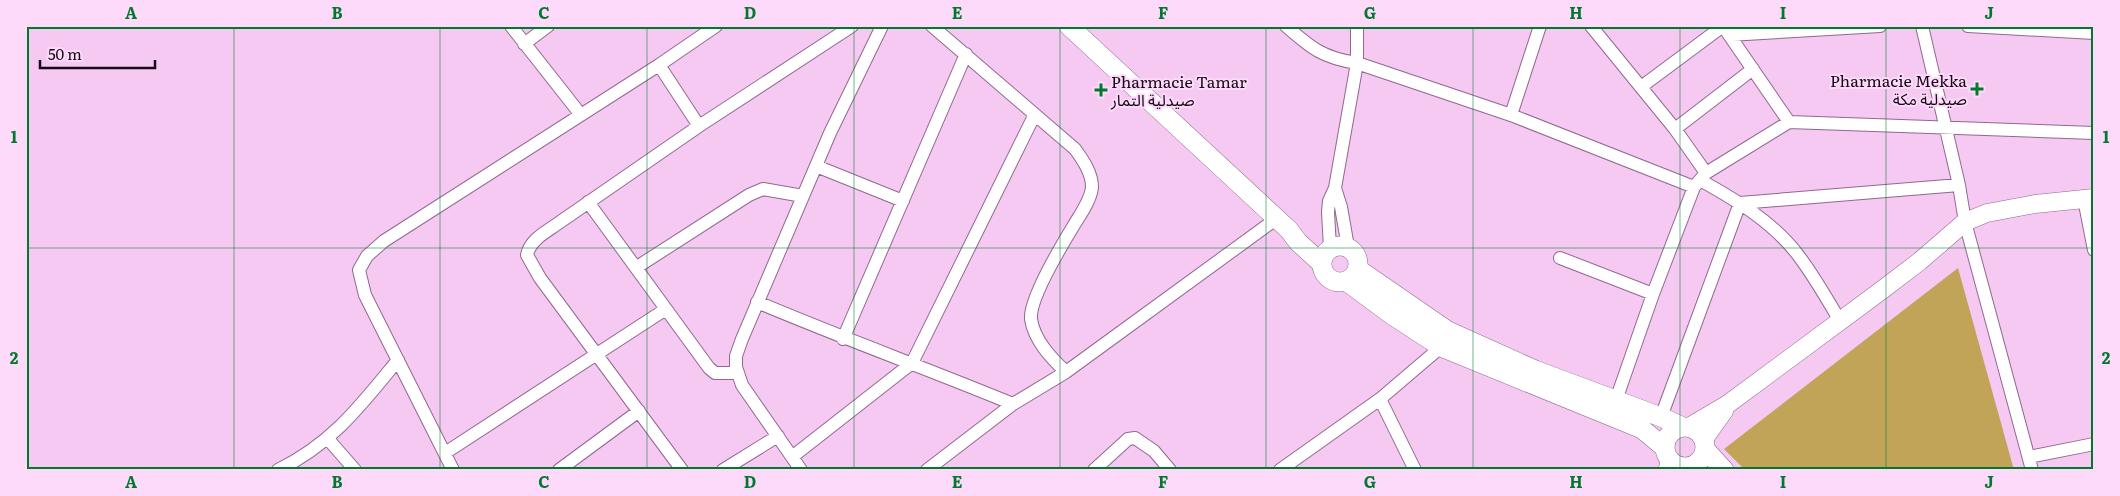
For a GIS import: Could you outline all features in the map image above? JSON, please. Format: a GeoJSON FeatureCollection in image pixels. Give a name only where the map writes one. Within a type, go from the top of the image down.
{"type":"FeatureCollection","features":[{"type":"Feature","properties":{"kind":"main road"},"geometry":{"type":"LineString","coordinates":[[1069,26],[1282,225],[1306,235],[1332,252],[1352,250],[1358,259],[1352,275],[1334,282],[1329,279],[1322,269],[1332,252]]}},
{"type":"Feature","properties":{"kind":"main road"},"geometry":{"type":"LineString","coordinates":[[1695,436],[1728,404],[1920,261],[1965,222],[1986,213],[2089,198]]}},
{"type":"Feature","properties":{"kind":"main road"},"geometry":{"type":"LineString","coordinates":[[1352,275],[1392,315],[1442,347],[1642,430],[1679,464]]}},
{"type":"Feature","properties":{"kind":"main road"},"geometry":{"type":"LineString","coordinates":[[1352,275],[1409,306],[1448,331],[1534,370],[1661,417],[1695,436],[1724,470]]}},
{"type":"Feature","properties":{"kind":"main road"},"geometry":{"type":"LineString","coordinates":[[1679,464],[1666,442],[1672,432],[1695,436]]}},
{"type":"Feature","properties":{"kind":"main road"},"geometry":{"type":"LineString","coordinates":[[1679,464],[1701,460],[1695,436]]}},
{"type":"Feature","properties":{"kind":"street"},"geometry":{"type":"LineString","coordinates":[[512,26],[524,44],[581,115]]}},
{"type":"Feature","properties":{"kind":"street"},"geometry":{"type":"LineString","coordinates":[[524,44],[548,26]]}},
{"type":"Feature","properties":{"kind":"street"},"geometry":{"type":"LineString","coordinates":[[453,470],[365,295],[359,270],[367,256],[384,241],[659,66],[716,26]]}},
{"type":"Feature","properties":{"kind":"street"},"geometry":{"type":"LineString","coordinates":[[682,470],[594,354],[540,278],[527,255],[528,248],[539,237],[588,202],[699,126],[852,26]]}},
{"type":"Feature","properties":{"kind":"street"},"geometry":{"type":"LineString","coordinates":[[801,470],[742,385],[737,373],[736,356],[757,302],[816,166],[882,26]]}},
{"type":"Feature","properties":{"kind":"street"},"geometry":{"type":"LineString","coordinates":[[932,26],[1034,116],[1075,149],[1087,166],[1092,187],[1084,209],[1058,251],[1035,301],[1031,316],[1034,330],[1041,343],[1052,359],[1066,372]]}},
{"type":"Feature","properties":{"kind":"street"},"geometry":{"type":"LineString","coordinates":[[1286,26],[1322,54],[1335,60],[1356,63],[1700,180],[1740,203],[1780,236],[1797,254],[1814,278],[1840,321]]}},
{"type":"Feature","properties":{"kind":"street"},"geometry":{"type":"LineString","coordinates":[[1332,252],[1328,207],[1335,188],[1356,63],[1357,26]]}},
{"type":"Feature","properties":{"kind":"street"},"geometry":{"type":"LineString","coordinates":[[1511,115],[1540,26]]}},
{"type":"Feature","properties":{"kind":"street"},"geometry":{"type":"LineString","coordinates":[[1591,26],[1675,129],[1700,180]]}},
{"type":"Feature","properties":{"kind":"street"},"geometry":{"type":"LineString","coordinates":[[1641,87],[1723,26],[1789,122]]}},
{"type":"Feature","properties":{"kind":"street"},"geometry":{"type":"LineString","coordinates":[[1729,36],[1880,26]]}},
{"type":"Feature","properties":{"kind":"street"},"geometry":{"type":"LineString","coordinates":[[1922,26],[1959,185],[1965,222],[2032,470]]}},
{"type":"Feature","properties":{"kind":"street"},"geometry":{"type":"LineString","coordinates":[[1968,26],[2094,33]]}},
{"type":"Feature","properties":{"kind":"street"},"geometry":{"type":"LineString","coordinates":[[843,339],[966,54]]}},
{"type":"Feature","properties":{"kind":"street"},"geometry":{"type":"LineString","coordinates":[[659,66],[699,126]]}},
{"type":"Feature","properties":{"kind":"street"},"geometry":{"type":"LineString","coordinates":[[1675,129],[1753,70]]}},
{"type":"Feature","properties":{"kind":"street"},"geometry":{"type":"LineString","coordinates":[[792,457],[912,363],[1034,116]]}},
{"type":"Feature","properties":{"kind":"street"},"geometry":{"type":"LineString","coordinates":[[1616,400],[1652,294],[1700,180],[1789,122],[2094,133]]}},
{"type":"Feature","properties":{"kind":"street"},"geometry":{"type":"LineString","coordinates":[[816,166],[903,201]]}},
{"type":"Feature","properties":{"kind":"street"},"geometry":{"type":"LineString","coordinates":[[1740,203],[1959,185]]}},
{"type":"Feature","properties":{"kind":"street"},"geometry":{"type":"LineString","coordinates":[[1332,252],[1341,207],[1335,188]]}},
{"type":"Feature","properties":{"kind":"street"},"geometry":{"type":"LineString","coordinates":[[637,267],[722,210],[749,195],[764,189],[803,196]]}},
{"type":"Feature","properties":{"kind":"street"},"geometry":{"type":"LineString","coordinates":[[2089,198],[2094,250]]}},
{"type":"Feature","properties":{"kind":"street"},"geometry":{"type":"LineString","coordinates":[[588,202],[709,368],[716,373],[737,373]]}},
{"type":"Feature","properties":{"kind":"street"},"geometry":{"type":"LineString","coordinates":[[1661,417],[1740,203]]}},
{"type":"Feature","properties":{"kind":"street"},"geometry":{"type":"LineString","coordinates":[[929,469],[1013,404],[1066,372],[1282,225]]}},
{"type":"Feature","properties":{"kind":"street"},"geometry":{"type":"LineString","coordinates":[[1560,258],[1652,294]]}},
{"type":"Feature","properties":{"kind":"street"},"geometry":{"type":"LineString","coordinates":[[757,302],[843,339],[912,363],[1013,404]]}},
{"type":"Feature","properties":{"kind":"street"},"geometry":{"type":"LineString","coordinates":[[445,453],[666,308]]}},
{"type":"Feature","properties":{"kind":"street"},"geometry":{"type":"LineString","coordinates":[[1280,470],[1380,399],[1442,347]]}},
{"type":"Feature","properties":{"kind":"street"},"geometry":{"type":"LineString","coordinates":[[278,470],[296,461],[328,438],[350,418],[398,360]]}},
{"type":"Feature","properties":{"kind":"street"},"geometry":{"type":"LineString","coordinates":[[1380,399],[1415,470]]}},
{"type":"Feature","properties":{"kind":"street"},"geometry":{"type":"LineString","coordinates":[[559,470],[639,412]]}},
{"type":"Feature","properties":{"kind":"street"},"geometry":{"type":"LineString","coordinates":[[724,470],[778,436]]}},
{"type":"Feature","properties":{"kind":"street"},"geometry":{"type":"LineString","coordinates":[[328,438],[355,470]]}},
{"type":"Feature","properties":{"kind":"street"},"geometry":{"type":"LineString","coordinates":[[1094,470],[1128,439],[1136,438],[1154,451],[1170,470]]}},
{"type":"Feature","properties":{"kind":"street"},"geometry":{"type":"LineString","coordinates":[[2029,457],[2094,444]]}},
{"type":"Feature","properties":{"kind":"shaded area"},"geometry":{"type":"Polygon","coordinates":[[[1958,268],[2014,470],[1745,470],[1724,449],[1958,268]]]}},
{"type":"Feature","properties":{"kind":"place","name":"Pharmacie Mekka صيدلية مكة"},"geometry":{"type":"Point","coordinates":[1977,89]}},
{"type":"Feature","properties":{"kind":"place","name":"Pharmacie Tamar صيدلية التمار"},"geometry":{"type":"Point","coordinates":[1101,90]}}]}
